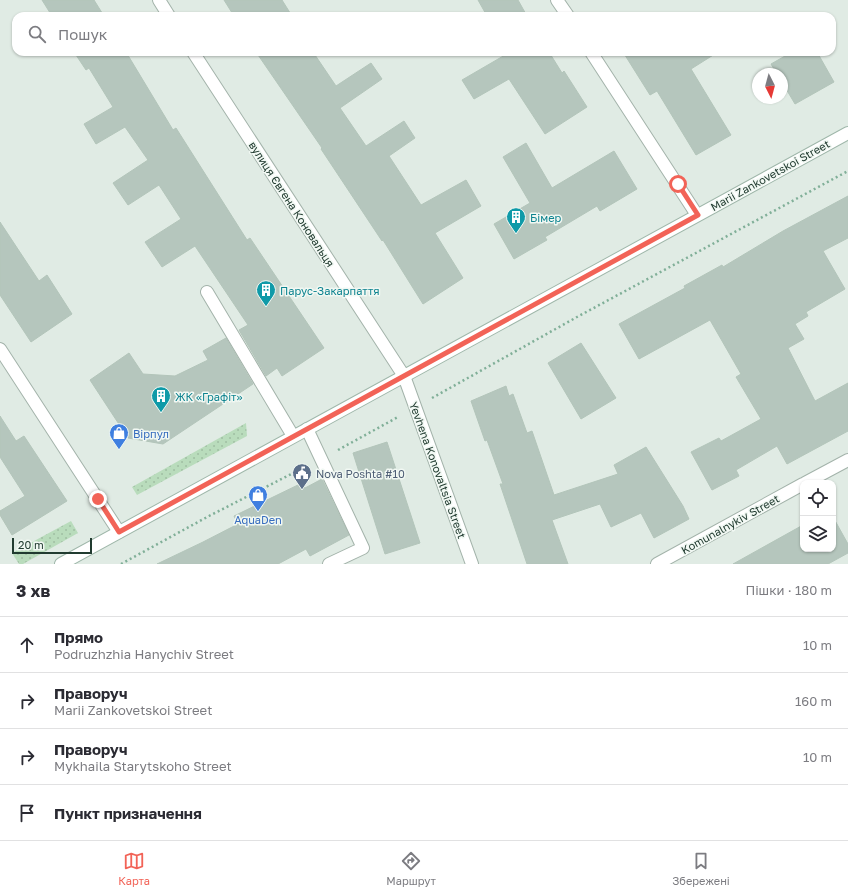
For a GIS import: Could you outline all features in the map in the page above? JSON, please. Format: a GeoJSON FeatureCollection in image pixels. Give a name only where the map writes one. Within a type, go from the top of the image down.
{"type":"FeatureCollection","features":[{"type":"Feature","properties":{"kind":"street"},"geometry":{"type":"LineString","coordinates":[[158,0],[166,12]]}},
{"type":"Feature","properties":{"kind":"street"},"geometry":{"type":"LineString","coordinates":[[557,0],[565,12]]}},
{"type":"Feature","properties":{"kind":"street","name":"вулиця Євгена Коновальця"},"geometry":{"type":"LineString","coordinates":[[196,56],[404,376]]}},
{"type":"Feature","properties":{"kind":"street"},"geometry":{"type":"LineString","coordinates":[[594,56],[698,215]]}},
{"type":"Feature","properties":{"kind":"street","name":"Marii Zankovetskoi Street"},"geometry":{"type":"LineString","coordinates":[[61,564],[78,560],[119,532],[848,132]]}},
{"type":"Feature","properties":{"kind":"street"},"geometry":{"type":"LineString","coordinates":[[207,292],[293,436]]}},
{"type":"Feature","properties":{"kind":"street"},"geometry":{"type":"LineString","coordinates":[[0,349],[119,532]]}},
{"type":"Feature","properties":{"kind":"street","name":"Yevhena Konovaltsia Street"},"geometry":{"type":"LineString","coordinates":[[404,376],[472,564]]}},
{"type":"Feature","properties":{"kind":"street"},"geometry":{"type":"LineString","coordinates":[[307,429],[364,548],[329,564]]}},
{"type":"Feature","properties":{"kind":"street","name":"Komunalnykiv Street"},"geometry":{"type":"LineString","coordinates":[[811,480],[848,460]]}},
{"type":"Feature","properties":{"kind":"street","name":"Komunalnykiv Street"},"geometry":{"type":"LineString","coordinates":[[658,564],[800,486]]}},
{"type":"Feature","properties":{"kind":"path"},"geometry":{"type":"LineString","coordinates":[[121,564],[209,516],[321,459],[448,390],[577,317],[848,171]]}},
{"type":"Feature","properties":{"kind":"green space"},"geometry":{"type":"Polygon","coordinates":[[[246,423],[247,436],[137,495],[132,487],[246,423]]]}},
{"type":"Feature","properties":{"kind":"green space"},"geometry":{"type":"Polygon","coordinates":[[[71,521],[78,533],[23,564],[19,564],[12,553],[71,521]]]}},
{"type":"Feature","properties":{"kind":"building"},"geometry":{"type":"Polygon","coordinates":[[[42,0],[94,0],[102,12],[50,12],[42,0]]]}},
{"type":"Feature","properties":{"kind":"building"},"geometry":{"type":"Polygon","coordinates":[[[224,0],[282,0],[290,12],[232,12],[224,0]]]}},
{"type":"Feature","properties":{"kind":"building"},"geometry":{"type":"Polygon","coordinates":[[[478,0],[518,0],[525,12],[485,12],[478,0]]]}},
{"type":"Feature","properties":{"kind":"building"},"geometry":{"type":"Polygon","coordinates":[[[77,56],[128,56],[173,130],[176,128],[247,240],[250,238],[324,348],[282,376],[277,368],[266,376],[239,330],[248,325],[195,246],[162,267],[145,242],[181,219],[159,185],[128,205],[113,183],[148,160],[125,127],[96,144],[84,124],[113,107],[89,68],[86,70],[77,56]]]}},
{"type":"Feature","properties":{"kind":"building"},"geometry":{"type":"Polygon","coordinates":[[[259,56],[316,56],[336,86],[371,63],[382,79],[340,108],[366,146],[404,121],[415,138],[389,156],[421,205],[466,180],[481,206],[435,233],[463,278],[423,304],[383,240],[382,241],[321,149],[322,148],[259,56]]]}},
{"type":"Feature","properties":{"kind":"building"},"geometry":{"type":"Polygon","coordinates":[[[503,56],[551,56],[562,73],[564,71],[587,107],[545,134],[509,79],[474,99],[462,80],[503,56]]]}},
{"type":"Feature","properties":{"kind":"building"},"geometry":{"type":"Polygon","coordinates":[[[626,56],[712,56],[691,69],[731,135],[696,155],[657,91],[650,95],[626,56]]]}},
{"type":"Feature","properties":{"kind":"building"},"geometry":{"type":"Polygon","coordinates":[[[785,56],[819,56],[834,82],[795,104],[788,92],[788,68],[773,68],[771,64],[785,56]]]}},
{"type":"Feature","properties":{"kind":"building"},"geometry":{"type":"Polygon","coordinates":[[[526,143],[552,188],[614,151],[637,189],[600,211],[597,206],[545,237],[547,240],[514,259],[494,224],[530,203],[503,157],[526,143]]]}},
{"type":"Feature","properties":{"kind":"building"},"geometry":{"type":"Polygon","coordinates":[[[848,196],[848,238],[823,251],[845,289],[806,312],[808,316],[795,324],[804,339],[788,348],[815,401],[848,383],[848,431],[787,464],[777,446],[736,470],[739,476],[712,490],[691,452],[719,438],[721,441],[761,419],[736,377],[741,374],[710,320],[639,359],[619,324],[685,288],[684,286],[722,265],[723,267],[783,231],[848,196]]]}},
{"type":"Feature","properties":{"kind":"building"},"geometry":{"type":"Polygon","coordinates":[[[0,222],[39,281],[47,275],[72,314],[31,342],[0,295],[0,222]]]}},
{"type":"Feature","properties":{"kind":"building","name":"ЖК «Графіт»"},"geometry":{"type":"Polygon","coordinates":[[[226,338],[253,384],[163,444],[128,438],[90,380],[129,353],[143,374],[175,376],[208,360],[203,351],[226,338]]]}},
{"type":"Feature","properties":{"kind":"building"},"geometry":{"type":"Polygon","coordinates":[[[581,343],[616,398],[581,419],[548,363],[581,343]]]}},
{"type":"Feature","properties":{"kind":"building"},"geometry":{"type":"Polygon","coordinates":[[[506,386],[509,396],[513,394],[527,433],[532,431],[554,495],[618,474],[614,465],[646,447],[683,506],[689,519],[654,538],[641,513],[611,527],[600,504],[552,520],[568,564],[527,564],[500,484],[503,484],[487,440],[485,441],[471,401],[506,386]]]}},
{"type":"Feature","properties":{"kind":"building"},"geometry":{"type":"Polygon","coordinates":[[[0,416],[16,441],[24,436],[67,501],[12,535],[0,515],[0,511],[25,496],[0,457],[0,416]]]}},
{"type":"Feature","properties":{"kind":"building"},"geometry":{"type":"Polygon","coordinates":[[[387,442],[420,543],[385,554],[353,453],[387,442]]]}},
{"type":"Feature","properties":{"kind":"building"},"geometry":{"type":"Polygon","coordinates":[[[322,479],[349,535],[310,556],[306,549],[278,564],[157,564],[238,524],[234,516],[302,483],[305,488],[322,479]]]}},
{"type":"Feature","properties":{"kind":"building"},"geometry":{"type":"Polygon","coordinates":[[[836,522],[848,544],[848,553],[828,564],[733,564],[800,527],[800,552],[836,552],[836,522]]]}},
{"type":"Feature","properties":{"kind":"place","name":"Бімер"},"geometry":{"type":"Point","coordinates":[516,234]}},
{"type":"Feature","properties":{"kind":"place","name":"Парус-Закарпаття"},"geometry":{"type":"Point","coordinates":[266,307]}},
{"type":"Feature","properties":{"kind":"place","name":"ЖК «Графіт»"},"geometry":{"type":"Point","coordinates":[161,413]}},
{"type":"Feature","properties":{"kind":"place","name":"Вірпул"},"geometry":{"type":"Point","coordinates":[119,450]}},
{"type":"Feature","properties":{"kind":"place","name":"Nova Poshta #10"},"geometry":{"type":"Point","coordinates":[302,490]}},
{"type":"Feature","properties":{"kind":"place","name":"AquaDen"},"geometry":{"type":"Point","coordinates":[258,512]}},
{"type":"Feature","properties":{"kind":"route"},"geometry":{"type":"LineString","coordinates":[[98,499],[119,532],[698,215],[678,184]]}}]}
